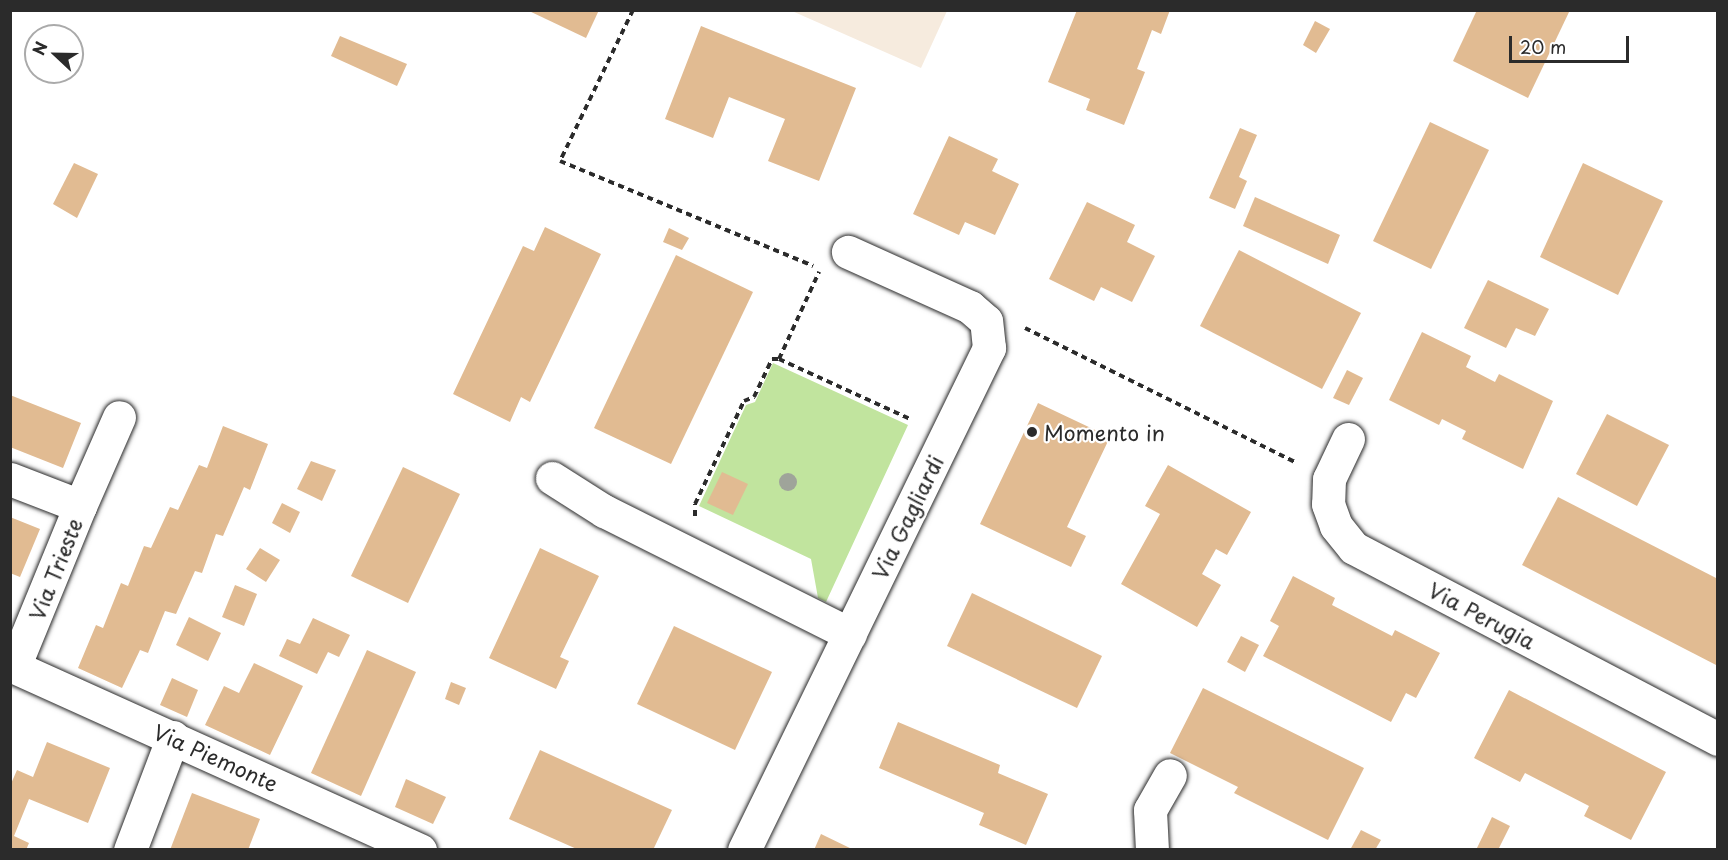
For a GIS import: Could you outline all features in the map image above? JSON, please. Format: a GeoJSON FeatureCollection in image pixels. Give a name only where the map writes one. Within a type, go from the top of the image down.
{"type":"FeatureCollection","features":[{"type":"Feature","properties":{"kind":"street"},"geometry":{"type":"LineString","coordinates":[[848,252],[970,307],[986,321]]}},
{"type":"Feature","properties":{"kind":"street","name":"Via Gagliardi"},"geometry":{"type":"LineString","coordinates":[[744,849],[989,348],[986,321]]}},
{"type":"Feature","properties":{"kind":"street"},"geometry":{"type":"LineString","coordinates":[[80,506],[119,417]]}},
{"type":"Feature","properties":{"kind":"street","name":"Via Perugia"},"geometry":{"type":"LineString","coordinates":[[1348,439],[1329,479],[1328,504],[1336,526],[1354,548],[1718,739]]}},
{"type":"Feature","properties":{"kind":"street"},"geometry":{"type":"LineString","coordinates":[[552,478],[604,511],[849,634]]}},
{"type":"Feature","properties":{"kind":"street","name":"Via Trieste"},"geometry":{"type":"LineString","coordinates":[[10,479],[80,506],[12,666]]}},
{"type":"Feature","properties":{"kind":"street","name":"Via Piemonte"},"geometry":{"type":"LineString","coordinates":[[12,666],[173,737],[411,848]]}},
{"type":"Feature","properties":{"kind":"street"},"geometry":{"type":"LineString","coordinates":[[130,849],[173,737]]}},
{"type":"Feature","properties":{"kind":"street"},"geometry":{"type":"LineString","coordinates":[[1152,849],[1150,810],[1170,775]]}},
{"type":"Feature","properties":{"kind":"path"},"geometry":{"type":"LineString","coordinates":[[633,10],[560,161],[820,269],[837,266],[848,252]]}},
{"type":"Feature","properties":{"kind":"path"},"geometry":{"type":"LineString","coordinates":[[779,359],[820,269]]}},
{"type":"Feature","properties":{"kind":"path"},"geometry":{"type":"LineString","coordinates":[[986,321],[1021,326],[1329,479]]}},
{"type":"Feature","properties":{"kind":"path"},"geometry":{"type":"LineString","coordinates":[[697,558],[695,504],[744,401],[754,397],[772,359],[779,359],[919,423]]}},
{"type":"Feature","properties":{"kind":"shaded area"},"geometry":{"type":"Polygon","coordinates":[[[792,11],[947,11],[921,68],[792,11]]]}},
{"type":"Feature","properties":{"kind":"green space"},"geometry":{"type":"Polygon","coordinates":[[[773,363],[908,425],[826,602],[818,598],[811,559],[699,506],[746,405],[755,402],[773,363]]]}},
{"type":"Feature","properties":{"kind":"building"},"geometry":{"type":"Polygon","coordinates":[[[527,10],[599,10],[586,38],[527,10]]]}},
{"type":"Feature","properties":{"kind":"building"},"geometry":{"type":"Polygon","coordinates":[[[1077,10],[1170,10],[1161,34],[1152,30],[1137,69],[1145,72],[1124,125],[1086,110],[1090,99],[1048,82],[1077,10]]]}},
{"type":"Feature","properties":{"kind":"building"},"geometry":{"type":"Polygon","coordinates":[[[1477,10],[1570,10],[1528,98],[1453,61],[1477,10]]]}},
{"type":"Feature","properties":{"kind":"building"},"geometry":{"type":"Polygon","coordinates":[[[1315,21],[1330,29],[1316,53],[1303,45],[1315,21]]]}},
{"type":"Feature","properties":{"kind":"building"},"geometry":{"type":"Polygon","coordinates":[[[701,26],[856,88],[819,181],[768,161],[785,119],[729,97],[713,138],[665,119],[701,26]]]}},
{"type":"Feature","properties":{"kind":"building"},"geometry":{"type":"Polygon","coordinates":[[[340,36],[407,64],[397,86],[331,56],[340,36]]]}},
{"type":"Feature","properties":{"kind":"building"},"geometry":{"type":"Polygon","coordinates":[[[1430,122],[1489,150],[1431,269],[1373,241],[1430,122]]]}},
{"type":"Feature","properties":{"kind":"building"},"geometry":{"type":"Polygon","coordinates":[[[1240,128],[1257,135],[1239,177],[1247,181],[1235,209],[1209,198],[1240,128]]]}},
{"type":"Feature","properties":{"kind":"building"},"geometry":{"type":"Polygon","coordinates":[[[949,136],[998,159],[992,171],[1019,184],[995,235],[965,222],[959,235],[913,214],[949,136]]]}},
{"type":"Feature","properties":{"kind":"building"},"geometry":{"type":"Polygon","coordinates":[[[74,163],[98,174],[77,218],[53,204],[74,163]]]}},
{"type":"Feature","properties":{"kind":"building"},"geometry":{"type":"Polygon","coordinates":[[[1583,163],[1663,201],[1618,295],[1540,257],[1583,163]]]}},
{"type":"Feature","properties":{"kind":"building"},"geometry":{"type":"Polygon","coordinates":[[[1255,197],[1340,235],[1328,264],[1243,226],[1255,197]]]}},
{"type":"Feature","properties":{"kind":"building"},"geometry":{"type":"Polygon","coordinates":[[[1087,202],[1135,225],[1127,242],[1155,256],[1132,302],[1101,287],[1094,301],[1049,279],[1087,202]]]}},
{"type":"Feature","properties":{"kind":"building"},"geometry":{"type":"Polygon","coordinates":[[[545,227],[601,254],[530,402],[521,397],[510,422],[453,394],[523,246],[534,251],[545,227]]]}},
{"type":"Feature","properties":{"kind":"building"},"geometry":{"type":"Polygon","coordinates":[[[669,228],[689,238],[682,250],[663,242],[669,228]]]}},
{"type":"Feature","properties":{"kind":"building"},"geometry":{"type":"Polygon","coordinates":[[[1239,250],[1361,313],[1322,389],[1200,326],[1239,250]]]}},
{"type":"Feature","properties":{"kind":"building"},"geometry":{"type":"Polygon","coordinates":[[[676,255],[753,292],[671,464],[594,428],[676,255]]]}},
{"type":"Feature","properties":{"kind":"building"},"geometry":{"type":"Polygon","coordinates":[[[1488,280],[1549,309],[1535,336],[1516,328],[1506,348],[1464,328],[1488,280]]]}},
{"type":"Feature","properties":{"kind":"building"},"geometry":{"type":"Polygon","coordinates":[[[1422,332],[1471,356],[1466,367],[1495,382],[1499,374],[1553,401],[1523,469],[1462,439],[1466,431],[1442,419],[1439,425],[1389,400],[1422,332]]]}},
{"type":"Feature","properties":{"kind":"building"},"geometry":{"type":"Polygon","coordinates":[[[1347,370],[1363,378],[1349,405],[1333,398],[1347,370]]]}},
{"type":"Feature","properties":{"kind":"building"},"geometry":{"type":"Polygon","coordinates":[[[10,395],[81,423],[63,468],[10,447],[10,395]]]}},
{"type":"Feature","properties":{"kind":"building"},"geometry":{"type":"Polygon","coordinates":[[[1038,403],[1110,437],[1067,527],[1086,536],[1071,567],[980,524],[1038,403]]]}},
{"type":"Feature","properties":{"kind":"building"},"geometry":{"type":"Polygon","coordinates":[[[1607,414],[1669,445],[1637,506],[1576,474],[1607,414]]]}},
{"type":"Feature","properties":{"kind":"building"},"geometry":{"type":"Polygon","coordinates":[[[223,426],[268,444],[250,490],[244,487],[223,536],[216,534],[202,573],[195,571],[176,614],[165,611],[148,653],[140,650],[122,688],[78,668],[96,625],[103,628],[121,583],[128,586],[144,546],[151,548],[170,507],[178,510],[199,465],[207,468],[223,426]]]}},
{"type":"Feature","properties":{"kind":"building"},"geometry":{"type":"Polygon","coordinates":[[[311,461],[336,470],[322,501],[297,489],[311,461]]]}},
{"type":"Feature","properties":{"kind":"building"},"geometry":{"type":"Polygon","coordinates":[[[1168,465],[1251,512],[1227,555],[1216,549],[1202,574],[1221,585],[1197,627],[1121,584],[1160,514],[1145,506],[1168,465]]]}},
{"type":"Feature","properties":{"kind":"building"},"geometry":{"type":"Polygon","coordinates":[[[403,467],[460,494],[408,603],[351,576],[403,467]]]}},
{"type":"Feature","properties":{"kind":"building"},"geometry":{"type":"Polygon","coordinates":[[[722,472],[748,484],[733,515],[707,503],[722,472]]]}},
{"type":"Feature","properties":{"kind":"building"},"geometry":{"type":"Polygon","coordinates":[[[1558,497],[1718,579],[1718,666],[1522,565],[1558,497]]]}},
{"type":"Feature","properties":{"kind":"building"},"geometry":{"type":"Polygon","coordinates":[[[282,503],[300,512],[290,533],[272,523],[282,503]]]}},
{"type":"Feature","properties":{"kind":"building"},"geometry":{"type":"Polygon","coordinates":[[[10,517],[40,529],[20,577],[10,573],[10,517]]]}},
{"type":"Feature","properties":{"kind":"building"},"geometry":{"type":"Polygon","coordinates":[[[260,548],[280,560],[266,582],[246,569],[260,548]]]}},
{"type":"Feature","properties":{"kind":"building"},"geometry":{"type":"Polygon","coordinates":[[[540,548],[599,576],[560,657],[569,661],[556,689],[489,658],[540,548]]]}},
{"type":"Feature","properties":{"kind":"building"},"geometry":{"type":"Polygon","coordinates":[[[1293,576],[1335,598],[1332,605],[1392,636],[1395,630],[1440,653],[1416,698],[1406,693],[1391,722],[1263,656],[1279,626],[1270,621],[1293,576]]]}},
{"type":"Feature","properties":{"kind":"building"},"geometry":{"type":"Polygon","coordinates":[[[235,585],[257,594],[244,626],[222,617],[235,585]]]}},
{"type":"Feature","properties":{"kind":"building"},"geometry":{"type":"Polygon","coordinates":[[[972,593],[1102,656],[1077,708],[947,646],[972,593]]]}},
{"type":"Feature","properties":{"kind":"building"},"geometry":{"type":"Polygon","coordinates":[[[189,617],[221,633],[208,661],[176,645],[189,617]]]}},
{"type":"Feature","properties":{"kind":"building"},"geometry":{"type":"Polygon","coordinates":[[[313,618],[350,635],[339,657],[328,652],[317,674],[279,656],[287,639],[300,644],[313,618]]]}},
{"type":"Feature","properties":{"kind":"building"},"geometry":{"type":"Polygon","coordinates":[[[674,626],[772,672],[735,750],[637,704],[674,626]]]}},
{"type":"Feature","properties":{"kind":"building"},"geometry":{"type":"Polygon","coordinates":[[[1241,636],[1259,645],[1245,672],[1227,662],[1241,636]]]}},
{"type":"Feature","properties":{"kind":"building"},"geometry":{"type":"Polygon","coordinates":[[[367,650],[416,672],[361,796],[311,773],[367,650]]]}},
{"type":"Feature","properties":{"kind":"building"},"geometry":{"type":"Polygon","coordinates":[[[254,663],[303,686],[270,755],[205,725],[224,686],[239,693],[254,663]]]}},
{"type":"Feature","properties":{"kind":"building"},"geometry":{"type":"Polygon","coordinates":[[[172,678],[198,690],[187,717],[160,705],[172,678]]]}},
{"type":"Feature","properties":{"kind":"building"},"geometry":{"type":"Polygon","coordinates":[[[451,682],[466,688],[459,705],[445,699],[451,682]]]}},
{"type":"Feature","properties":{"kind":"building"},"geometry":{"type":"Polygon","coordinates":[[[1203,688],[1364,768],[1328,840],[1234,793],[1238,787],[1170,753],[1203,688]]]}},
{"type":"Feature","properties":{"kind":"building"},"geometry":{"type":"Polygon","coordinates":[[[1509,690],[1666,772],[1631,840],[1584,816],[1589,806],[1525,773],[1520,782],[1474,758],[1509,690]]]}},
{"type":"Feature","properties":{"kind":"building"},"geometry":{"type":"Polygon","coordinates":[[[898,722],[1000,765],[998,773],[1048,794],[1026,845],[979,825],[984,813],[879,768],[898,722]]]}},
{"type":"Feature","properties":{"kind":"building"},"geometry":{"type":"Polygon","coordinates":[[[47,742],[110,768],[88,823],[29,799],[14,836],[29,843],[26,850],[10,850],[10,786],[17,770],[33,777],[47,742]]]}},
{"type":"Feature","properties":{"kind":"building"},"geometry":{"type":"Polygon","coordinates":[[[540,750],[672,810],[653,850],[579,850],[509,819],[540,750]]]}},
{"type":"Feature","properties":{"kind":"building"},"geometry":{"type":"Polygon","coordinates":[[[406,779],[446,797],[433,824],[395,807],[406,779]]]}},
{"type":"Feature","properties":{"kind":"building"},"geometry":{"type":"Polygon","coordinates":[[[192,793],[260,819],[248,850],[170,850],[192,793]]]}},
{"type":"Feature","properties":{"kind":"building"},"geometry":{"type":"Polygon","coordinates":[[[1492,817],[1510,826],[1498,850],[1476,850],[1492,817]]]}},
{"type":"Feature","properties":{"kind":"building"},"geometry":{"type":"Polygon","coordinates":[[[1361,830],[1381,840],[1375,850],[1350,850],[1361,830]]]}},
{"type":"Feature","properties":{"kind":"building"},"geometry":{"type":"Polygon","coordinates":[[[821,834],[854,850],[814,850],[821,834]]]}},
{"type":"Feature","properties":{"kind":"place","name":"Momento in"},"geometry":{"type":"Point","coordinates":[1032,432]}}]}
